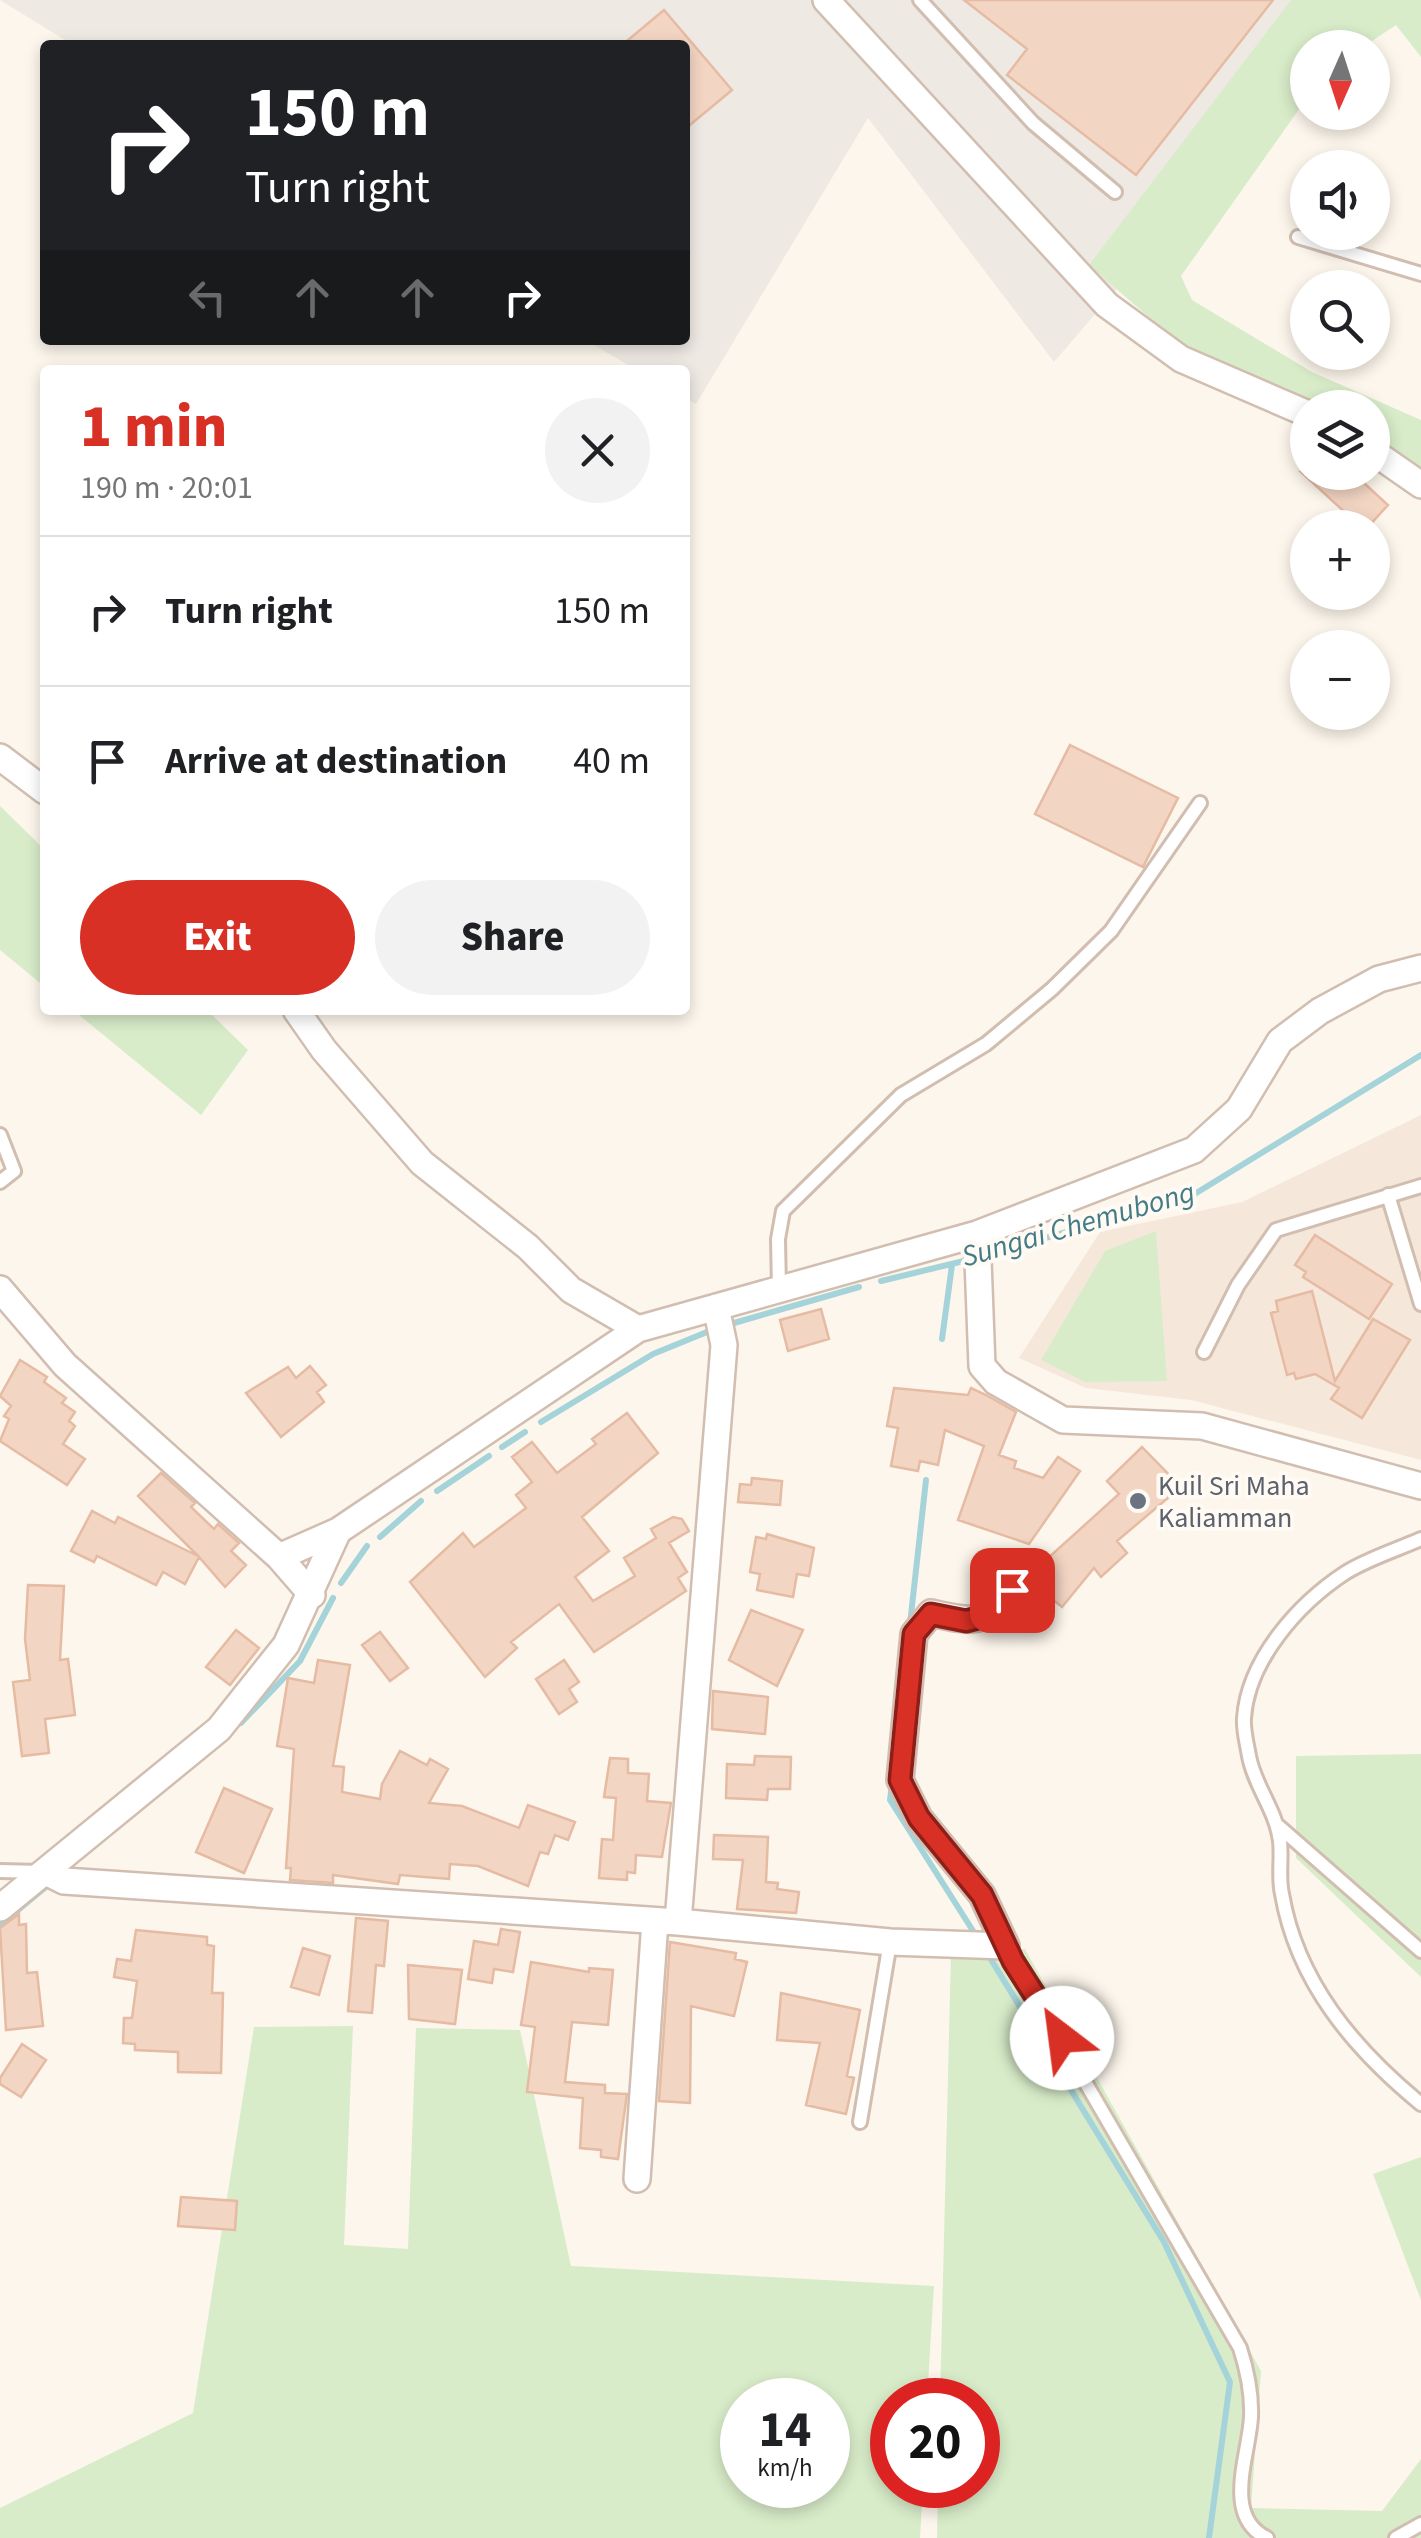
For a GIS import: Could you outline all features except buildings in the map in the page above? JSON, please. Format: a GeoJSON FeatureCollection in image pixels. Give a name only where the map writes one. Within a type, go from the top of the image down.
{"type":"FeatureCollection","features":[{"type":"Feature","properties":{"kind":"street"},"geometry":{"type":"LineString","coordinates":[[826,0],[1107,305],[1181,359],[1290,406]]}},
{"type":"Feature","properties":{"kind":"street"},"geometry":{"type":"LineString","coordinates":[[1390,463],[1421,485]]}},
{"type":"Feature","properties":{"kind":"street"},"geometry":{"type":"LineString","coordinates":[[0,756],[40,786]]}},
{"type":"Feature","properties":{"kind":"street"},"geometry":{"type":"LineString","coordinates":[[278,1556],[338,1531],[638,1330],[977,1237],[1194,1150],[1239,1109],[1280,1041],[1320,1011],[1380,979],[1421,968]]}},
{"type":"Feature","properties":{"kind":"street"},"geometry":{"type":"LineString","coordinates":[[300,1015],[324,1050],[422,1163],[528,1247],[571,1290],[638,1330]]}},
{"type":"Feature","properties":{"kind":"street"},"geometry":{"type":"LineString","coordinates":[[977,1237],[982,1366],[996,1382],[1064,1420],[1202,1426],[1421,1486]]}},
{"type":"Feature","properties":{"kind":"street"},"geometry":{"type":"LineString","coordinates":[[0,1289],[65,1365],[278,1556],[312,1595]]}},
{"type":"Feature","properties":{"kind":"street"},"geometry":{"type":"LineString","coordinates":[[637,2179],[724,1345],[716,1307]]}},
{"type":"Feature","properties":{"kind":"street"},"geometry":{"type":"LineString","coordinates":[[0,1908],[52,1875],[220,1729],[286,1645],[338,1531]]}},
{"type":"Feature","properties":{"kind":"street"},"geometry":{"type":"LineString","coordinates":[[52,1875],[666,1921],[890,1942],[1006,1946],[982,1895],[919,1818],[900,1780],[914,1634],[931,1614],[966,1621],[994,1614],[1012,1590]]}},
{"type":"Feature","properties":{"kind":"lane"},"geometry":{"type":"LineString","coordinates":[[920,0],[1033,124],[1115,192]]}},
{"type":"Feature","properties":{"kind":"lane"},"geometry":{"type":"LineString","coordinates":[[1341,250],[1421,274]]}},
{"type":"Feature","properties":{"kind":"lane"},"geometry":{"type":"LineString","coordinates":[[779,1289],[783,1212],[901,1094],[986,1044],[1064,977],[1110,931],[1200,803]]}},
{"type":"Feature","properties":{"kind":"lane"},"geometry":{"type":"LineString","coordinates":[[0,1134],[14,1171],[0,1182]]}},
{"type":"Feature","properties":{"kind":"lane"},"geometry":{"type":"LineString","coordinates":[[1204,1352],[1238,1285],[1276,1230],[1421,1186]]}},
{"type":"Feature","properties":{"kind":"lane"},"geometry":{"type":"LineString","coordinates":[[1388,1194],[1421,1304]]}},
{"type":"Feature","properties":{"kind":"lane"},"geometry":{"type":"LineString","coordinates":[[1421,1539],[1346,1572],[1279,1635],[1257,1668],[1243,1719],[1250,1762],[1280,1840],[1280,1890],[1290,1936],[1311,1982],[1330,2012],[1378,2066],[1421,2104]]}},
{"type":"Feature","properties":{"kind":"lane"},"geometry":{"type":"LineString","coordinates":[[1275,1823],[1421,1951]]}},
{"type":"Feature","properties":{"kind":"lane"},"geometry":{"type":"LineString","coordinates":[[0,1871],[52,1875]]}},
{"type":"Feature","properties":{"kind":"lane"},"geometry":{"type":"LineString","coordinates":[[860,2122],[890,1942]]}},
{"type":"Feature","properties":{"kind":"lane"},"geometry":{"type":"LineString","coordinates":[[1006,1946],[1240,2348],[1251,2415],[1242,2503],[1256,2532],[1267,2538]]}},
{"type":"Feature","properties":{"kind":"lane"},"geometry":{"type":"LineString","coordinates":[[1396,2538],[1421,2524]]}},
{"type":"Feature","properties":{"kind":"shaded area"},"geometry":{"type":"Polygon","coordinates":[[[0,0],[1336,0],[1318,30],[1290,30],[1290,87],[1054,362],[868,118],[696,404],[690,401],[690,365],[628,365],[594,345],[690,345],[690,40],[65,40],[0,0]]]}},
{"type":"Feature","properties":{"kind":"shaded area"},"geometry":{"type":"Polygon","coordinates":[[[1421,1115],[1421,1460],[1191,1400],[1086,1388],[1019,1358],[1100,1232],[1242,1202],[1421,1115]]]}},
{"type":"Feature","properties":{"kind":"green space"},"geometry":{"type":"Polygon","coordinates":[[[1291,0],[1421,0],[1421,57],[1396,25],[1388,30],[1290,30],[1290,122],[1181,276],[1192,300],[1290,359],[1290,370],[1309,370],[1353,390],[1290,391],[1183,347],[1089,265],[1291,0]]]}},
{"type":"Feature","properties":{"kind":"green space"},"geometry":{"type":"Polygon","coordinates":[[[1390,406],[1421,420],[1421,472],[1390,450],[1390,406]]]}},
{"type":"Feature","properties":{"kind":"green space"},"geometry":{"type":"Polygon","coordinates":[[[0,806],[40,845],[40,983],[0,950],[0,806]]]}},
{"type":"Feature","properties":{"kind":"green space"},"geometry":{"type":"Polygon","coordinates":[[[79,1015],[212,1015],[248,1050],[201,1115],[79,1015]]]}},
{"type":"Feature","properties":{"kind":"green space"},"geometry":{"type":"Polygon","coordinates":[[[1156,1231],[1167,1381],[1085,1382],[1041,1360],[1105,1251],[1156,1231]]]}},
{"type":"Feature","properties":{"kind":"green space"},"geometry":{"type":"Polygon","coordinates":[[[1421,1754],[1421,1977],[1296,1858],[1296,1756],[1421,1754]]]}},
{"type":"Feature","properties":{"kind":"green space"},"geometry":{"type":"Polygon","coordinates":[[[1025,1949],[1261,2371],[1251,2508],[1382,2511],[1421,2459],[1421,2538],[937,2538],[938,2508],[1000,2508],[1000,2378],[941,2378],[951,1954],[1025,1949]]]}},
{"type":"Feature","properties":{"kind":"green space"},"geometry":{"type":"Polygon","coordinates":[[[353,2026],[344,2245],[408,2249],[416,2028],[520,2030],[571,2266],[934,2286],[928,2378],[870,2378],[870,2508],[922,2508],[920,2538],[0,2538],[0,2508],[193,2413],[254,2027],[353,2026]]]}},
{"type":"Feature","properties":{"kind":"green space"},"geometry":{"type":"Polygon","coordinates":[[[1421,2157],[1421,2300],[1373,2174],[1421,2157]]]}},
{"type":"Feature","properties":{"kind":"waterway","name":"Sungai Chemubong"},"geometry":{"type":"LineString","coordinates":[[984,1256],[1193,1195],[1421,1055]]}},
{"type":"Feature","properties":{"kind":"waterway","name":"Sungai Chemubong"},"geometry":{"type":"LineString","coordinates":[[881,1281],[972,1259]]}},
{"type":"Feature","properties":{"kind":"waterway"},"geometry":{"type":"LineString","coordinates":[[942,1339],[952,1265]]}},
{"type":"Feature","properties":{"kind":"waterway","name":"Sungai Chemubong"},"geometry":{"type":"LineString","coordinates":[[734,1323],[859,1287]]}},
{"type":"Feature","properties":{"kind":"waterway","name":"Sungai Chemubong"},"geometry":{"type":"LineString","coordinates":[[541,1422],[653,1354],[707,1332]]}},
{"type":"Feature","properties":{"kind":"waterway","name":"Sungai Chemubong"},"geometry":{"type":"LineString","coordinates":[[502,1447],[525,1432]]}},
{"type":"Feature","properties":{"kind":"waterway","name":"Sungai Chemubong"},"geometry":{"type":"LineString","coordinates":[[437,1491],[489,1456]]}},
{"type":"Feature","properties":{"kind":"waterway"},"geometry":{"type":"LineString","coordinates":[[910,1624],[926,1480]]}},
{"type":"Feature","properties":{"kind":"waterway","name":"Sungai Chemubong"},"geometry":{"type":"LineString","coordinates":[[380,1537],[421,1501]]}},
{"type":"Feature","properties":{"kind":"waterway","name":"Sungai Chemubong"},"geometry":{"type":"LineString","coordinates":[[341,1583],[367,1546]]}},
{"type":"Feature","properties":{"kind":"waterway","name":"Sungai Chemubong"},"geometry":{"type":"LineString","coordinates":[[241,1723],[300,1661],[333,1598]]}},
{"type":"Feature","properties":{"kind":"waterway"},"geometry":{"type":"LineString","coordinates":[[892,1785],[890,1800],[975,1934]]}},
{"type":"Feature","properties":{"kind":"waterway","name":"Sungai Chemubong"},"geometry":{"type":"LineString","coordinates":[[0,1925],[53,1881]]}},
{"type":"Feature","properties":{"kind":"waterway"},"geometry":{"type":"LineString","coordinates":[[987,1953],[1164,2242],[1230,2382],[1209,2538]]}},
{"type":"Feature","properties":{"kind":"place","name":"Kuil Sri Maha Kaliamman"},"geometry":{"type":"Point","coordinates":[1138,1501]}},
{"type":"Feature","properties":{"kind":"route"},"geometry":{"type":"LineString","coordinates":[[1012,1590],[994,1614],[966,1621],[931,1614],[914,1634],[900,1780],[919,1818],[982,1895],[1013,1961],[1029,1980],[1062,2038]]}}]}
